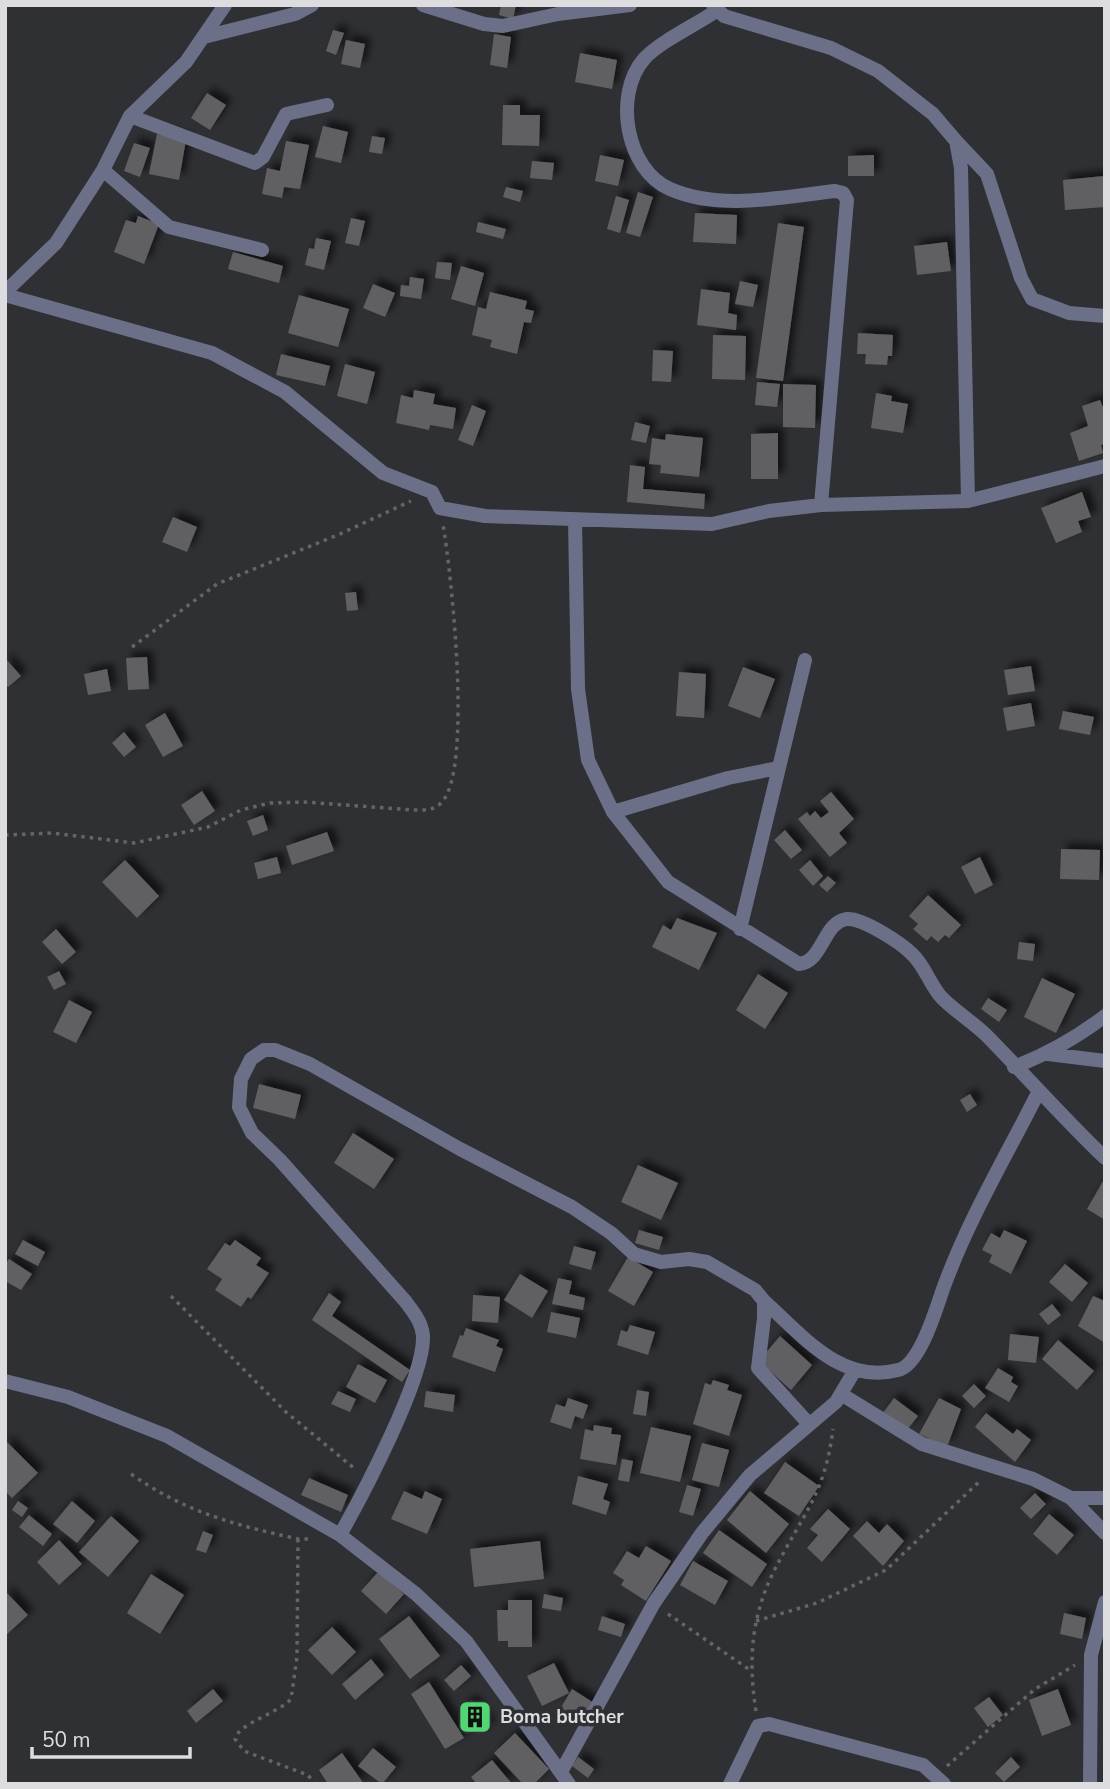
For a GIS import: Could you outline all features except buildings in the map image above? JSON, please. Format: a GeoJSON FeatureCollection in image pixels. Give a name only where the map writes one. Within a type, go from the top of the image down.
{"type":"FeatureCollection","features":[{"type":"Feature","properties":{"kind":"street"},"geometry":{"type":"LineString","coordinates":[[225,5],[186,62],[130,116],[103,170],[57,243],[5,293],[212,354],[285,392],[383,473],[432,492],[440,508],[485,516],[712,524],[821,505],[968,501],[1105,466]]}},
{"type":"Feature","properties":{"kind":"street"},"geometry":{"type":"LineString","coordinates":[[204,37],[295,14],[312,5]]}},
{"type":"Feature","properties":{"kind":"street"},"geometry":{"type":"LineString","coordinates":[[423,5],[484,24],[503,26],[558,14],[630,5]]}},
{"type":"Feature","properties":{"kind":"street"},"geometry":{"type":"LineString","coordinates":[[821,505],[847,200],[843,193],[835,191],[765,200],[713,199],[671,190],[648,177],[634,152],[627,116],[631,79],[645,58],[715,8],[831,48],[877,71],[926,108],[987,174],[1021,278],[1032,299],[1047,307],[1069,313],[1105,316]]}},
{"type":"Feature","properties":{"kind":"street"},"geometry":{"type":"LineString","coordinates":[[130,116],[255,163],[263,157],[286,114],[327,105]]}},
{"type":"Feature","properties":{"kind":"street"},"geometry":{"type":"LineString","coordinates":[[956,141],[961,182],[968,501]]}},
{"type":"Feature","properties":{"kind":"street"},"geometry":{"type":"LineString","coordinates":[[103,170],[169,227],[262,250]]}},
{"type":"Feature","properties":{"kind":"street"},"geometry":{"type":"LineString","coordinates":[[575,520],[578,689],[589,760],[613,812],[668,882],[799,964],[811,959],[837,923],[848,919],[861,922],[914,954],[934,989],[989,1038],[1038,1093],[1105,1158]]}},
{"type":"Feature","properties":{"kind":"street"},"geometry":{"type":"LineString","coordinates":[[740,929],[805,660]]}},
{"type":"Feature","properties":{"kind":"street"},"geometry":{"type":"LineString","coordinates":[[613,812],[728,778],[778,768]]}},
{"type":"Feature","properties":{"kind":"street"},"geometry":{"type":"LineString","coordinates":[[1014,1067],[1048,1054],[1079,1036],[1105,1016]]}},
{"type":"Feature","properties":{"kind":"street"},"geometry":{"type":"LineString","coordinates":[[340,1535],[370,1482],[419,1364],[423,1335],[419,1320],[406,1302],[280,1160],[252,1133],[239,1107],[241,1079],[251,1059],[264,1050],[275,1050],[310,1064],[460,1149],[572,1207],[611,1233],[634,1254],[661,1262],[689,1259],[707,1262],[755,1290],[820,1352],[841,1367],[880,1373],[901,1370],[910,1363],[935,1311],[970,1223],[1038,1093]]}},
{"type":"Feature","properties":{"kind":"street"},"geometry":{"type":"LineString","coordinates":[[1048,1054],[1105,1061]]}},
{"type":"Feature","properties":{"kind":"street"},"geometry":{"type":"LineString","coordinates":[[764,1301],[758,1368],[809,1424]]}},
{"type":"Feature","properties":{"kind":"street"},"geometry":{"type":"LineString","coordinates":[[5,1381],[68,1397],[167,1436],[340,1535],[416,1594],[466,1641],[527,1729],[565,1778],[654,1603],[702,1533],[750,1475],[838,1398],[855,1370]]}},
{"type":"Feature","properties":{"kind":"street"},"geometry":{"type":"LineString","coordinates":[[838,1398],[922,1444],[1033,1479],[1071,1498],[1105,1533]]}},
{"type":"Feature","properties":{"kind":"street"},"geometry":{"type":"LineString","coordinates":[[1071,1498],[1105,1498]]}},
{"type":"Feature","properties":{"kind":"street"},"geometry":{"type":"LineString","coordinates":[[1090,1784],[1091,1655],[1105,1602]]}},
{"type":"Feature","properties":{"kind":"street"},"geometry":{"type":"LineString","coordinates":[[730,1784],[758,1726],[782,1725],[906,1759],[923,1765],[940,1780]]}},
{"type":"Feature","properties":{"kind":"path"},"geometry":{"type":"LineString","coordinates":[[132,647],[217,584],[340,534],[432,492]]}},
{"type":"Feature","properties":{"kind":"path"},"geometry":{"type":"LineString","coordinates":[[5,835],[52,833],[134,843],[208,827],[241,810],[270,803],[304,802],[429,810],[442,802],[451,786],[455,757],[457,653],[452,583],[440,508]]}},
{"type":"Feature","properties":{"kind":"path"},"geometry":{"type":"LineString","coordinates":[[171,1296],[286,1412],[370,1482]]}},
{"type":"Feature","properties":{"kind":"path"},"geometry":{"type":"LineString","coordinates":[[758,1726],[750,1670],[756,1621],[775,1570],[798,1533],[825,1475],[838,1398]]}},
{"type":"Feature","properties":{"kind":"path"},"geometry":{"type":"LineString","coordinates":[[756,1621],[817,1603],[886,1570],[934,1527],[993,1466]]}},
{"type":"Feature","properties":{"kind":"path"},"geometry":{"type":"LineString","coordinates":[[131,1474],[159,1494],[224,1522],[298,1539],[340,1535]]}},
{"type":"Feature","properties":{"kind":"path"},"geometry":{"type":"LineString","coordinates":[[298,1539],[297,1657],[291,1699],[270,1716],[241,1728],[235,1739],[244,1751],[308,1775],[315,1784]]}},
{"type":"Feature","properties":{"kind":"path"},"geometry":{"type":"LineString","coordinates":[[654,1603],[750,1670]]}},
{"type":"Feature","properties":{"kind":"path"},"geometry":{"type":"LineString","coordinates":[[940,1780],[1035,1689],[1091,1655]]}},
{"type":"Feature","properties":{"kind":"place","name":"Boma butcher"},"geometry":{"type":"Point","coordinates":[475,1717]}}]}
